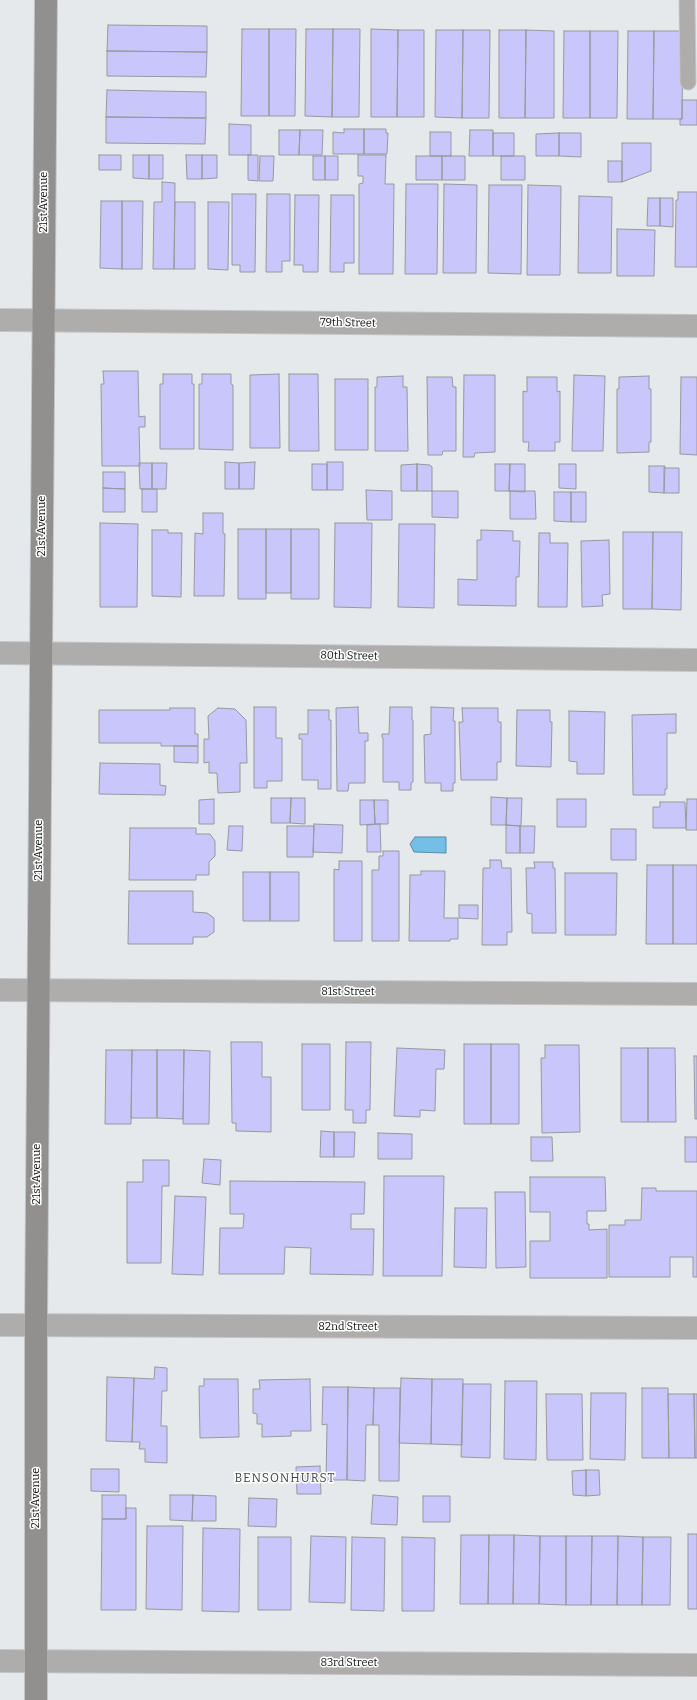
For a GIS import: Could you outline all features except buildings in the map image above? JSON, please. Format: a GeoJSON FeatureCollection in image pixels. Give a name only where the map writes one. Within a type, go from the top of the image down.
{"type":"FeatureCollection","features":[{"type":"Feature","properties":{"kind":"street","name":"21st Avenue"},"geometry":{"type":"LineString","coordinates":[[36,1700],[36,1326],[46,0]]}},
{"type":"Feature","properties":{"kind":"street","name":"79th Street"},"geometry":{"type":"LineString","coordinates":[[0,320],[697,326]]}},
{"type":"Feature","properties":{"kind":"street","name":"80th Street"},"geometry":{"type":"LineString","coordinates":[[0,653],[697,660]]}},
{"type":"Feature","properties":{"kind":"street","name":"81st Street"},"geometry":{"type":"LineString","coordinates":[[0,990],[697,994]]}},
{"type":"Feature","properties":{"kind":"street","name":"82nd Street"},"geometry":{"type":"LineString","coordinates":[[0,1326],[697,1328]]}},
{"type":"Feature","properties":{"kind":"street","name":"83rd Street"},"geometry":{"type":"LineString","coordinates":[[0,1661],[697,1665]]}},
{"type":"Feature","properties":{"kind":"lane"},"geometry":{"type":"LineString","coordinates":[[687,0],[688,82]]}},
{"type":"Feature","properties":{"kind":"water"},"geometry":{"type":"Polygon","coordinates":[[[415,837],[446,837],[446,853],[414,852],[410,844],[415,837]]]}},
{"type":"Feature","properties":{"kind":"district","name":"BENSONHURST"},"geometry":{"type":"Point","coordinates":[285,1479]}}]}
